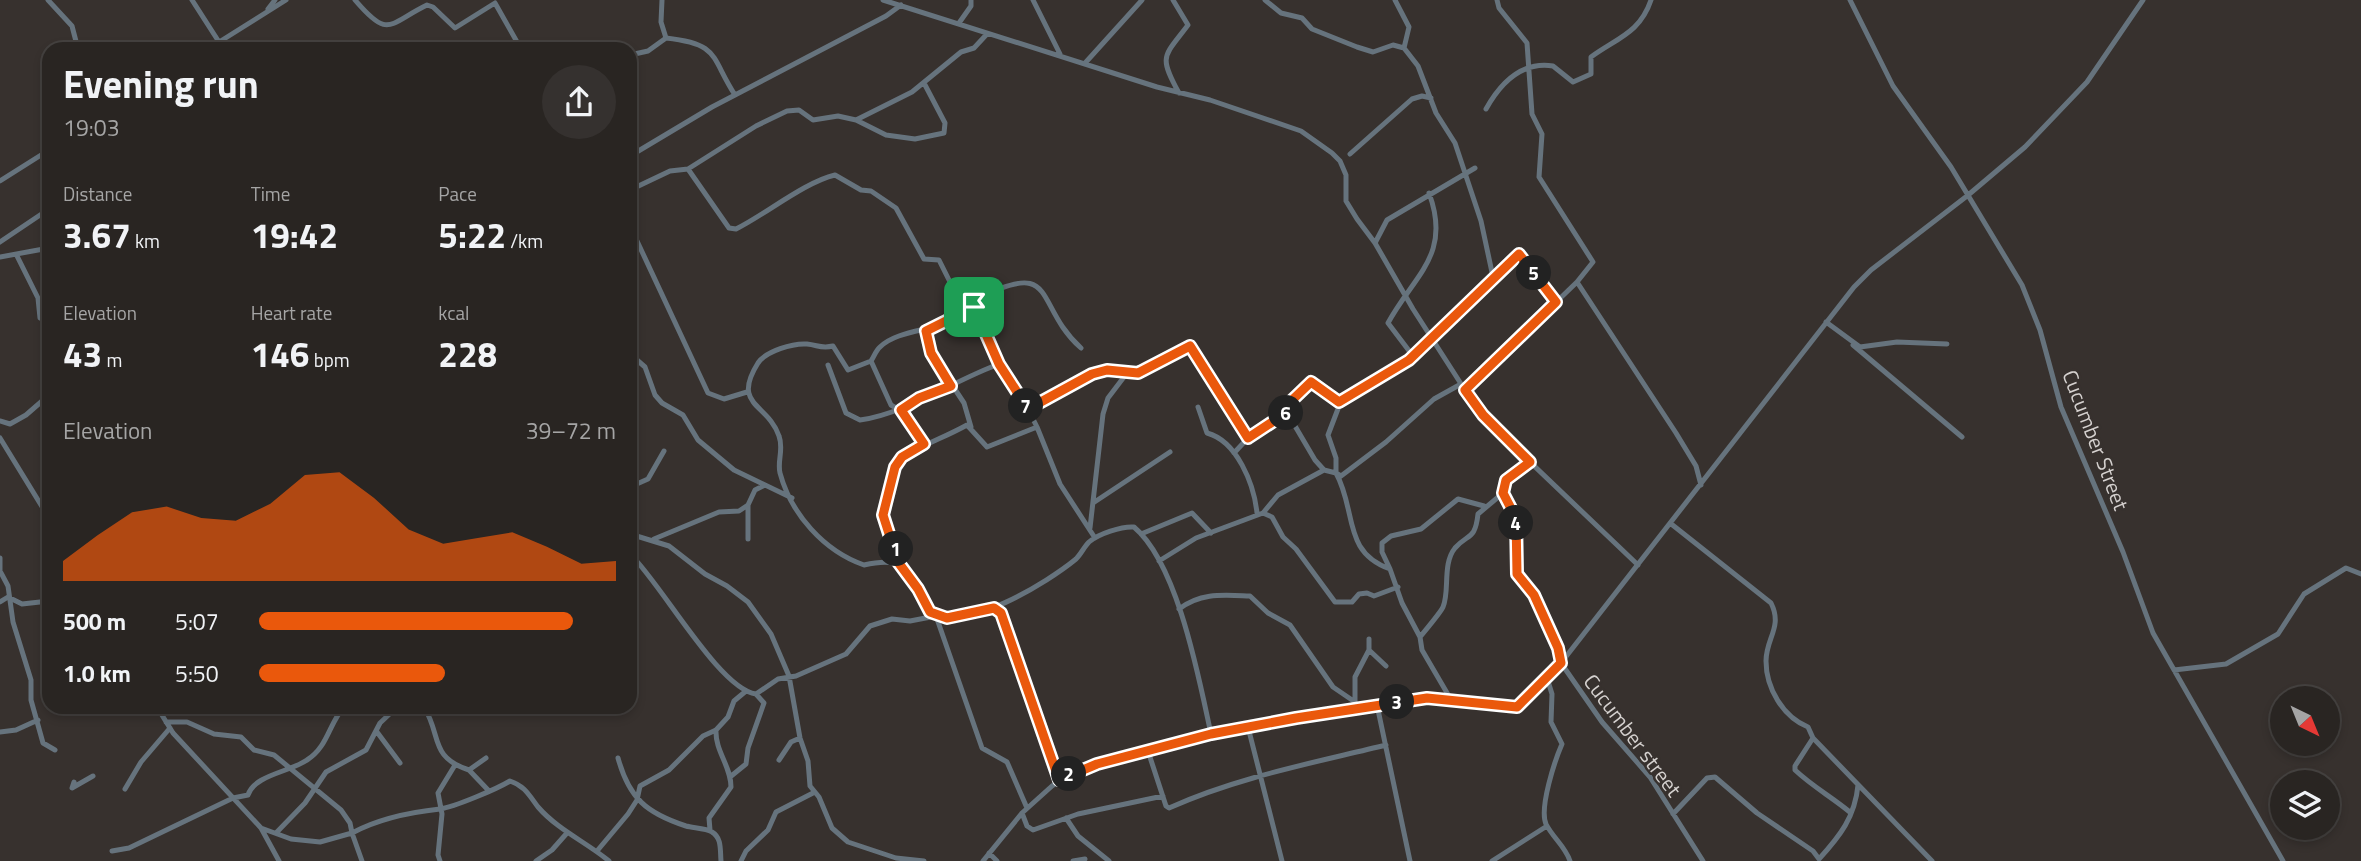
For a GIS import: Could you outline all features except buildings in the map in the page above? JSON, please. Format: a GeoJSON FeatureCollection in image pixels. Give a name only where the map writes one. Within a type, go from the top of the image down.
{"type":"FeatureCollection","features":[{"type":"Feature","properties":{"kind":"street"},"geometry":{"type":"LineString","coordinates":[[48,0],[72,26],[76,42]]}},
{"type":"Feature","properties":{"kind":"street"},"geometry":{"type":"LineString","coordinates":[[192,0],[219,42],[286,0]]}},
{"type":"Feature","properties":{"kind":"street"},"geometry":{"type":"LineString","coordinates":[[263,14],[275,0]]}},
{"type":"Feature","properties":{"kind":"street"},"geometry":{"type":"LineString","coordinates":[[355,0],[373,22],[381,25],[390,26],[427,5],[433,7],[455,28],[495,3],[517,42]]}},
{"type":"Feature","properties":{"kind":"street"},"geometry":{"type":"LineString","coordinates":[[662,0],[662,22],[666,38]]}},
{"type":"Feature","properties":{"kind":"street"},"geometry":{"type":"LineString","coordinates":[[883,0],[986,34],[1086,62],[1179,94],[1210,100],[1301,131],[1332,152],[1346,175],[1346,201],[1483,415],[1637,565]]}},
{"type":"Feature","properties":{"kind":"street"},"geometry":{"type":"LineString","coordinates":[[959,23],[971,6],[971,0]]}},
{"type":"Feature","properties":{"kind":"street"},"geometry":{"type":"LineString","coordinates":[[1032,0],[1060,54]]}},
{"type":"Feature","properties":{"kind":"street"},"geometry":{"type":"LineString","coordinates":[[1086,62],[1142,0]]}},
{"type":"Feature","properties":{"kind":"street"},"geometry":{"type":"LineString","coordinates":[[1173,0],[1188,21],[1188,25],[1165,54],[1166,68],[1179,94]]}},
{"type":"Feature","properties":{"kind":"street"},"geometry":{"type":"LineString","coordinates":[[1265,0],[1281,13],[1301,18],[1312,29],[1357,47],[1373,52],[1392,45],[1404,48],[1418,66],[1438,118],[1455,143],[1481,221],[1493,278]]}},
{"type":"Feature","properties":{"kind":"street"},"geometry":{"type":"LineString","coordinates":[[1395,0],[1409,27],[1404,48]]}},
{"type":"Feature","properties":{"kind":"street"},"geometry":{"type":"LineString","coordinates":[[1465,390],[1577,282],[1593,262],[1539,177],[1542,134],[1532,114],[1527,43],[1499,8],[1497,0]]}},
{"type":"Feature","properties":{"kind":"street"},"geometry":{"type":"LineString","coordinates":[[1486,109],[1497,89],[1529,68],[1553,66],[1573,82],[1586,78],[1591,74],[1591,57],[1615,38],[1632,32],[1646,14],[1651,0]]}},
{"type":"Feature","properties":{"kind":"street","name":"Cucumber Street"},"geometry":{"type":"LineString","coordinates":[[1850,0],[1893,86],[1968,196],[2022,285],[2034,312],[2061,407],[2123,552],[2153,633],[2283,861]]}},
{"type":"Feature","properties":{"kind":"street"},"geometry":{"type":"LineString","coordinates":[[983,861],[1024,810],[1059,780],[1089,767],[1211,734],[1355,706],[1450,698],[1517,707],[1561,663],[1826,322],[1871,270],[1968,196],[2025,147],[2087,82],[2143,0]]}},
{"type":"Feature","properties":{"kind":"street"},"geometry":{"type":"LineString","coordinates":[[637,152],[735,95],[886,16],[901,5]]}},
{"type":"Feature","properties":{"kind":"street"},"geometry":{"type":"LineString","coordinates":[[856,120],[924,83],[961,52],[974,48],[986,34]]}},
{"type":"Feature","properties":{"kind":"street"},"geometry":{"type":"LineString","coordinates":[[637,53],[653,48],[666,38],[699,43],[720,62],[726,81],[735,95]]}},
{"type":"Feature","properties":{"kind":"street"},"geometry":{"type":"LineString","coordinates":[[637,187],[670,171],[688,169],[756,126],[787,111],[799,110],[813,120],[838,116],[856,120],[876,131],[895,136],[926,139],[944,133],[945,123],[924,83]]}},
{"type":"Feature","properties":{"kind":"street"},"geometry":{"type":"LineString","coordinates":[[1350,154],[1412,99],[1422,96],[1431,98]]}},
{"type":"Feature","properties":{"kind":"street"},"geometry":{"type":"LineString","coordinates":[[0,181],[42,154]]}},
{"type":"Feature","properties":{"kind":"street"},"geometry":{"type":"LineString","coordinates":[[1375,243],[1387,220],[1475,168]]}},
{"type":"Feature","properties":{"kind":"street"},"geometry":{"type":"LineString","coordinates":[[688,169],[729,228],[736,229],[769,212],[822,178],[835,175],[896,208],[924,259],[939,260],[952,286],[965,292],[999,364],[1037,427],[1060,484],[1095,538]]}},
{"type":"Feature","properties":{"kind":"street"},"geometry":{"type":"LineString","coordinates":[[1413,356],[1388,323],[1430,259],[1437,242],[1430,193]]}},
{"type":"Feature","properties":{"kind":"street"},"geometry":{"type":"LineString","coordinates":[[0,242],[42,214]]}},
{"type":"Feature","properties":{"kind":"street"},"geometry":{"type":"LineString","coordinates":[[637,241],[708,393],[724,399],[747,392]]}},
{"type":"Feature","properties":{"kind":"street"},"geometry":{"type":"LineString","coordinates":[[0,257],[42,249]]}},
{"type":"Feature","properties":{"kind":"street"},"geometry":{"type":"LineString","coordinates":[[16,254],[38,299],[42,319]]}},
{"type":"Feature","properties":{"kind":"street"},"geometry":{"type":"LineString","coordinates":[[1461,384],[1434,399],[1392,438],[1340,476],[1324,470],[1286,413],[1286,406],[1311,382],[1335,401],[1341,401],[1413,356],[1519,254],[1556,302]]}},
{"type":"Feature","properties":{"kind":"street"},"geometry":{"type":"LineString","coordinates":[[898,562],[891,560],[864,565],[856,563],[811,533],[780,474],[779,436],[749,399],[747,392],[759,362],[768,353],[777,350],[806,344],[823,349],[833,346],[848,370],[871,361],[880,346],[894,339],[926,331],[974,307],[977,299],[1001,288],[1027,281],[1040,289],[1081,348]]}},
{"type":"Feature","properties":{"kind":"street"},"geometry":{"type":"LineString","coordinates":[[1577,282],[1676,433],[1696,466],[1701,485]]}},
{"type":"Feature","properties":{"kind":"street"},"geometry":{"type":"LineString","coordinates":[[1826,322],[1962,437]]}},
{"type":"Feature","properties":{"kind":"street"},"geometry":{"type":"LineString","coordinates":[[926,331],[931,353],[964,403],[971,427],[987,447],[1037,427]]}},
{"type":"Feature","properties":{"kind":"street"},"geometry":{"type":"LineString","coordinates":[[1853,345],[1868,348],[1897,342],[1947,344]]}},
{"type":"Feature","properties":{"kind":"street"},"geometry":{"type":"LineString","coordinates":[[1028,409],[1092,374],[1107,370],[1138,373],[1190,346],[1248,438]]}},
{"type":"Feature","properties":{"kind":"street"},"geometry":{"type":"LineString","coordinates":[[637,360],[645,367],[655,395],[662,403],[683,415],[698,440],[734,470],[792,498]]}},
{"type":"Feature","properties":{"kind":"street"},"geometry":{"type":"LineString","coordinates":[[871,361],[891,405],[901,410],[924,444]]}},
{"type":"Feature","properties":{"kind":"street"},"geometry":{"type":"LineString","coordinates":[[828,365],[846,413],[860,420],[901,410],[919,398],[999,364]]}},
{"type":"Feature","properties":{"kind":"street"},"geometry":{"type":"LineString","coordinates":[[1090,528],[1103,414],[1108,398],[1127,373]]}},
{"type":"Feature","properties":{"kind":"street"},"geometry":{"type":"LineString","coordinates":[[0,421],[10,424],[40,401]]}},
{"type":"Feature","properties":{"kind":"street"},"geometry":{"type":"LineString","coordinates":[[1341,401],[1337,416],[1328,428],[1336,458],[1336,473],[1348,501],[1356,542],[1374,562],[1390,569]]}},
{"type":"Feature","properties":{"kind":"street"},"geometry":{"type":"LineString","coordinates":[[1198,407],[1207,433],[1219,436],[1246,473],[1260,513]]}},
{"type":"Feature","properties":{"kind":"street"},"geometry":{"type":"LineString","coordinates":[[1234,453],[1248,438],[1286,413]]}},
{"type":"Feature","properties":{"kind":"street"},"geometry":{"type":"LineString","coordinates":[[971,427],[967,425],[902,457],[895,467],[883,515],[898,562],[918,589],[926,607],[936,616],[982,748],[1007,762],[1031,829],[1066,818],[1163,796]]}},
{"type":"Feature","properties":{"kind":"street"},"geometry":{"type":"LineString","coordinates":[[0,438],[42,507]]}},
{"type":"Feature","properties":{"kind":"street"},"geometry":{"type":"LineString","coordinates":[[637,484],[648,480],[664,451]]}},
{"type":"Feature","properties":{"kind":"street"},"geometry":{"type":"LineString","coordinates":[[1093,503],[1170,452]]}},
{"type":"Feature","properties":{"kind":"street"},"geometry":{"type":"LineString","coordinates":[[1420,636],[1444,607],[1444,587],[1455,548],[1471,536],[1476,528],[1478,514],[1484,506],[1503,493],[1506,480],[1530,462]]}},
{"type":"Feature","properties":{"kind":"street"},"geometry":{"type":"LineString","coordinates":[[1159,561],[1196,538],[1260,513],[1278,495],[1324,470]]}},
{"type":"Feature","properties":{"kind":"street"},"geometry":{"type":"LineString","coordinates":[[748,539],[748,505],[751,495],[763,486]]}},
{"type":"Feature","properties":{"kind":"street","name":"Cucumber street"},"geometry":{"type":"LineString","coordinates":[[1503,493],[1516,518],[1517,574],[1534,595],[1558,648],[1561,663],[1602,722],[1650,777],[1703,861]]}},
{"type":"Feature","properties":{"kind":"street"},"geometry":{"type":"LineString","coordinates":[[1450,698],[1426,658],[1420,636],[1382,552],[1382,543],[1391,536],[1421,529],[1458,499],[1484,506]]}},
{"type":"Feature","properties":{"kind":"street"},"geometry":{"type":"LineString","coordinates":[[654,539],[719,512],[739,511],[748,505]]}},
{"type":"Feature","properties":{"kind":"street"},"geometry":{"type":"LineString","coordinates":[[1141,534],[1192,513],[1211,533]]}},
{"type":"Feature","properties":{"kind":"street"},"geometry":{"type":"LineString","coordinates":[[1260,513],[1272,517],[1283,537],[1296,549],[1335,602],[1352,602],[1359,594],[1374,596],[1398,587]]}},
{"type":"Feature","properties":{"kind":"street"},"geometry":{"type":"LineString","coordinates":[[1670,523],[1772,603],[1777,621],[1766,660],[1770,685],[1783,710],[1794,721],[1808,727],[1813,738],[1932,861]]}},
{"type":"Feature","properties":{"kind":"street"},"geometry":{"type":"LineString","coordinates":[[756,694],[778,678],[846,654],[870,626],[892,619],[910,621],[936,616],[959,616],[994,608],[1045,581],[1078,557],[1095,538],[1130,526],[1141,534],[1159,561],[1179,609],[1192,643],[1211,734]]}},
{"type":"Feature","properties":{"kind":"street"},"geometry":{"type":"LineString","coordinates":[[637,535],[654,539],[678,552],[748,602],[776,641],[789,676],[813,793],[819,797],[832,828],[848,842],[894,860],[924,861]]}},
{"type":"Feature","properties":{"kind":"street"},"geometry":{"type":"LineString","coordinates":[[0,558],[0,571],[8,586],[8,597],[31,680],[31,700],[43,743],[55,750]]}},
{"type":"Feature","properties":{"kind":"street"},"geometry":{"type":"LineString","coordinates":[[637,563],[722,673],[746,691],[756,694],[764,703],[750,741],[746,764],[730,777]]}},
{"type":"Feature","properties":{"kind":"street"},"geometry":{"type":"LineString","coordinates":[[2174,670],[2226,664],[2278,634],[2304,594],[2346,568],[2361,574]]}},
{"type":"Feature","properties":{"kind":"street"},"geometry":{"type":"LineString","coordinates":[[1179,609],[1189,601],[1207,596],[1250,596],[1268,613],[1290,625],[1333,687],[1355,706]]}},
{"type":"Feature","properties":{"kind":"street"},"geometry":{"type":"LineString","coordinates":[[0,602],[8,597]]}},
{"type":"Feature","properties":{"kind":"street"},"geometry":{"type":"LineString","coordinates":[[8,597],[23,604],[42,603]]}},
{"type":"Feature","properties":{"kind":"street"},"geometry":{"type":"LineString","coordinates":[[994,608],[1001,613],[1059,780]]}},
{"type":"Feature","properties":{"kind":"street"},"geometry":{"type":"LineString","coordinates":[[1355,706],[1355,677],[1369,650],[1369,639]]}},
{"type":"Feature","properties":{"kind":"street"},"geometry":{"type":"LineString","coordinates":[[1369,650],[1386,666]]}},
{"type":"Feature","properties":{"kind":"street"},"geometry":{"type":"LineString","coordinates":[[1547,678],[1552,694],[1551,722],[1562,744],[1544,806],[1547,826],[1562,843],[1570,861]]}},
{"type":"Feature","properties":{"kind":"street"},"geometry":{"type":"LineString","coordinates":[[597,851],[637,800],[640,786],[669,770],[704,736],[716,730],[728,717],[734,701],[746,691]]}},
{"type":"Feature","properties":{"kind":"street"},"geometry":{"type":"LineString","coordinates":[[1377,705],[1410,861]]}},
{"type":"Feature","properties":{"kind":"street"},"geometry":{"type":"LineString","coordinates":[[161,714],[168,725],[261,828],[279,861]]}},
{"type":"Feature","properties":{"kind":"street"},"geometry":{"type":"LineString","coordinates":[[112,851],[151,839],[163,830],[233,798],[248,795],[256,782],[307,761],[328,739],[340,714]]}},
{"type":"Feature","properties":{"kind":"street"},"geometry":{"type":"LineString","coordinates":[[276,833],[305,803],[326,772],[366,750],[380,723],[390,714]]}},
{"type":"Feature","properties":{"kind":"street"},"geometry":{"type":"LineString","coordinates":[[428,714],[441,753],[455,765],[470,770],[489,791]]}},
{"type":"Feature","properties":{"kind":"street"},"geometry":{"type":"LineString","coordinates":[[0,732],[16,730],[38,720]]}},
{"type":"Feature","properties":{"kind":"street"},"geometry":{"type":"LineString","coordinates":[[125,789],[168,725],[187,722],[214,734],[241,737],[254,750],[274,755],[341,810],[350,823],[362,861]]}},
{"type":"Feature","properties":{"kind":"street"},"geometry":{"type":"LineString","coordinates":[[1248,727],[1282,861]]}},
{"type":"Feature","properties":{"kind":"street"},"geometry":{"type":"LineString","coordinates":[[716,730],[716,741],[730,777],[731,787],[709,818],[710,830],[720,842],[721,861]]}},
{"type":"Feature","properties":{"kind":"street"},"geometry":{"type":"LineString","coordinates":[[377,732],[400,763]]}},
{"type":"Feature","properties":{"kind":"street"},"geometry":{"type":"LineString","coordinates":[[779,760],[791,742],[800,738]]}},
{"type":"Feature","properties":{"kind":"street"},"geometry":{"type":"LineString","coordinates":[[1813,738],[1795,770],[1814,788],[1822,790],[1851,813]]}},
{"type":"Feature","properties":{"kind":"street"},"geometry":{"type":"LineString","coordinates":[[1148,751],[1163,796],[1170,808],[1201,794],[1328,757],[1386,745]]}},
{"type":"Feature","properties":{"kind":"street"},"geometry":{"type":"LineString","coordinates":[[470,770],[486,758]]}},
{"type":"Feature","properties":{"kind":"street"},"geometry":{"type":"LineString","coordinates":[[618,758],[623,778],[644,808],[679,823],[710,830]]}},
{"type":"Feature","properties":{"kind":"street"},"geometry":{"type":"LineString","coordinates":[[440,861],[438,855],[442,809],[438,793],[455,765]]}},
{"type":"Feature","properties":{"kind":"street"},"geometry":{"type":"LineString","coordinates":[[74,782],[72,788],[93,776]]}},
{"type":"Feature","properties":{"kind":"street"},"geometry":{"type":"LineString","coordinates":[[1673,814],[1707,778],[1715,777],[1757,813],[1813,851],[1818,860],[1838,838],[1856,806],[1858,785]]}},
{"type":"Feature","properties":{"kind":"street"},"geometry":{"type":"LineString","coordinates":[[261,828],[291,839],[327,842],[380,821],[433,808],[442,809],[510,781],[518,784],[567,833],[609,861]]}},
{"type":"Feature","properties":{"kind":"street"},"geometry":{"type":"LineString","coordinates":[[741,861],[746,851],[768,830],[776,812],[813,793]]}},
{"type":"Feature","properties":{"kind":"street"},"geometry":{"type":"LineString","coordinates":[[1856,806],[1871,800]]}},
{"type":"Feature","properties":{"kind":"street"},"geometry":{"type":"LineString","coordinates":[[1066,818],[1078,836],[1109,861]]}},
{"type":"Feature","properties":{"kind":"street"},"geometry":{"type":"LineString","coordinates":[[1492,861],[1547,826]]}},
{"type":"Feature","properties":{"kind":"street"},"geometry":{"type":"LineString","coordinates":[[536,861],[552,850],[567,833]]}},
{"type":"Feature","properties":{"kind":"street"},"geometry":{"type":"LineString","coordinates":[[989,853],[998,861]]}},
{"type":"Feature","properties":{"kind":"street"},"geometry":{"type":"LineString","coordinates":[[1073,861],[1085,859]]}},
{"type":"Feature","properties":{"kind":"route"},"geometry":{"type":"LineString","coordinates":[[1519,254],[1556,302],[1465,390],[1483,415],[1530,462],[1506,480],[1503,493],[1516,518],[1517,574],[1534,595],[1545,625],[1558,648],[1561,663],[1520,706],[1514,708],[1450,698],[1408,700],[1211,734],[1097,764],[1059,780],[1052,753],[1012,651],[1001,613],[994,608],[947,618],[930,612],[918,589],[898,562],[895,546],[885,527],[883,515],[895,467],[902,457],[924,444],[901,410],[919,398],[951,386],[931,353],[926,331],[974,307],[999,364],[1028,409],[1056,391],[1092,374],[1107,370],[1138,373],[1190,346],[1248,438],[1286,413],[1286,406],[1311,382],[1339,402],[1386,376],[1409,360],[1519,254]]}}]}
